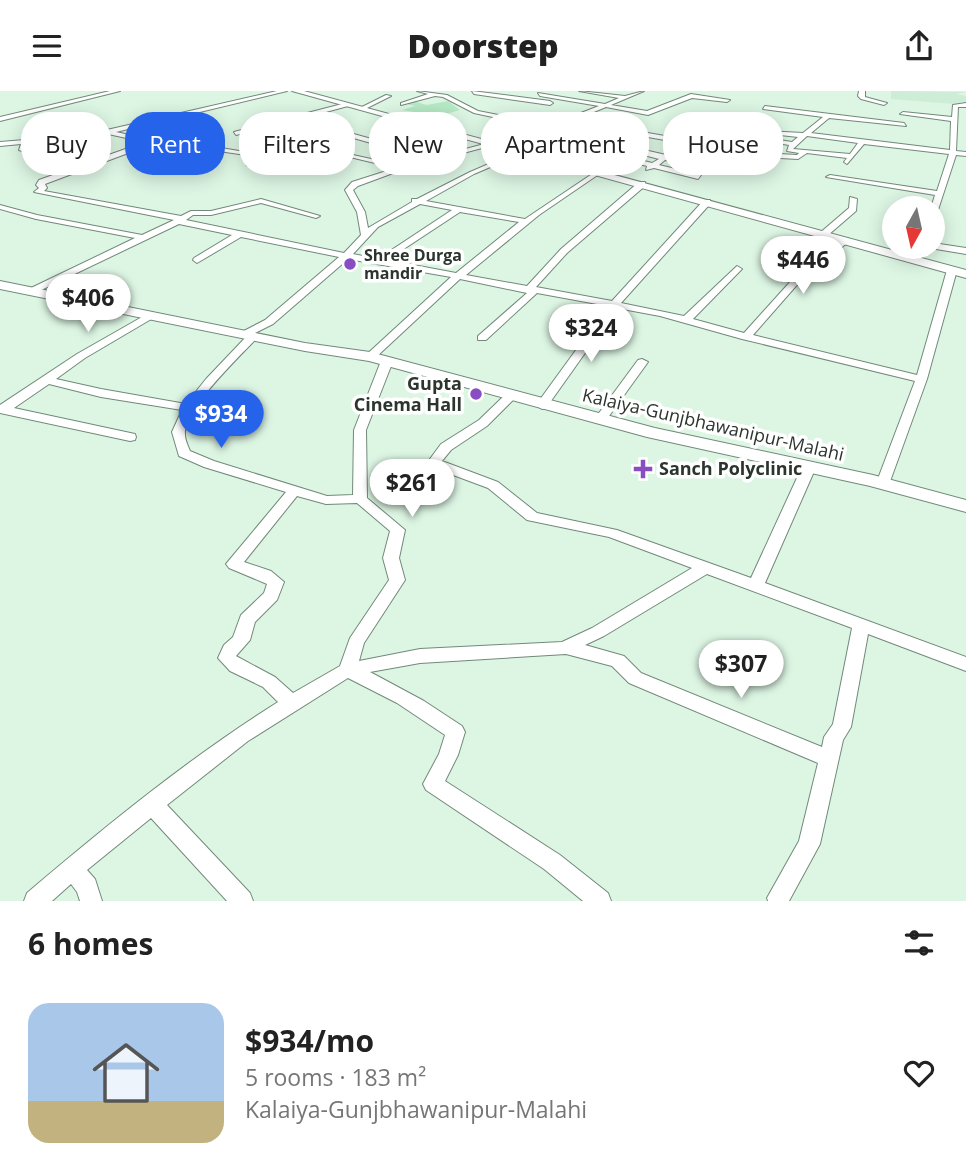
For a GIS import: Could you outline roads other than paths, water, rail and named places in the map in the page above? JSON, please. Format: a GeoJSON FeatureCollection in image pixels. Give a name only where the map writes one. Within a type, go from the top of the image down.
{"type":"FeatureCollection","features":[{"type":"Feature","properties":{"kind":"street"},"geometry":{"type":"LineString","coordinates":[[0,119],[117,91]]}},
{"type":"Feature","properties":{"kind":"street"},"geometry":{"type":"LineString","coordinates":[[194,112],[284,91]]}},
{"type":"Feature","properties":{"kind":"street"},"geometry":{"type":"LineString","coordinates":[[296,91],[481,141]]}},
{"type":"Feature","properties":{"kind":"street"},"geometry":{"type":"LineString","coordinates":[[420,91],[450,98],[481,114]]}},
{"type":"Feature","properties":{"kind":"street"},"geometry":{"type":"LineString","coordinates":[[450,98],[475,91],[593,110]]}},
{"type":"Feature","properties":{"kind":"street"},"geometry":{"type":"LineString","coordinates":[[582,91],[625,97]]}},
{"type":"Feature","properties":{"kind":"street"},"geometry":{"type":"LineString","coordinates":[[588,112],[641,91]]}},
{"type":"Feature","properties":{"kind":"street"},"geometry":{"type":"LineString","coordinates":[[403,104],[435,94]]}},
{"type":"Feature","properties":{"kind":"street"},"geometry":{"type":"LineString","coordinates":[[540,94],[648,113],[691,96],[727,100]]}},
{"type":"Feature","properties":{"kind":"street"},"geometry":{"type":"LineString","coordinates":[[863,95],[875,98],[876,95]]}},
{"type":"Feature","properties":{"kind":"street"},"geometry":{"type":"LineString","coordinates":[[863,95],[884,103]]}},
{"type":"Feature","properties":{"kind":"street"},"geometry":{"type":"LineString","coordinates":[[361,109],[388,96]]}},
{"type":"Feature","properties":{"kind":"street"},"geometry":{"type":"LineString","coordinates":[[320,112],[346,105]]}},
{"type":"Feature","properties":{"kind":"street"},"geometry":{"type":"LineString","coordinates":[[938,196],[953,153],[955,106],[966,106]]}},
{"type":"Feature","properties":{"kind":"street"},"geometry":{"type":"LineString","coordinates":[[765,108],[904,125]]}},
{"type":"Feature","properties":{"kind":"street"},"geometry":{"type":"LineString","coordinates":[[903,114],[954,119]]}},
{"type":"Feature","properties":{"kind":"street"},"geometry":{"type":"LineString","coordinates":[[801,155],[789,150],[828,116]]}},
{"type":"Feature","properties":{"kind":"street"},"geometry":{"type":"LineString","coordinates":[[800,127],[812,129]]}},
{"type":"Feature","properties":{"kind":"street"},"geometry":{"type":"LineString","coordinates":[[783,134],[966,154]]}},
{"type":"Feature","properties":{"kind":"street"},"geometry":{"type":"LineString","coordinates":[[649,135],[751,153],[801,155],[846,164],[862,142]]}},
{"type":"Feature","properties":{"kind":"street"},"geometry":{"type":"LineString","coordinates":[[783,142],[793,144]]}},
{"type":"Feature","properties":{"kind":"street"},"geometry":{"type":"LineString","coordinates":[[0,144],[21,146]]}},
{"type":"Feature","properties":{"kind":"street"},"geometry":{"type":"LineString","coordinates":[[0,152],[21,147]]}},
{"type":"Feature","properties":{"kind":"street"},"geometry":{"type":"LineString","coordinates":[[125,152],[42,182],[40,185],[43,188],[38,192],[180,220],[239,235],[456,277],[615,304],[921,379]]}},
{"type":"Feature","properties":{"kind":"street"},"geometry":{"type":"LineString","coordinates":[[630,181],[663,159]]}},
{"type":"Feature","properties":{"kind":"street"},"geometry":{"type":"LineString","coordinates":[[651,166],[698,177]]}},
{"type":"Feature","properties":{"kind":"street"},"geometry":{"type":"LineString","coordinates":[[348,670],[356,642],[397,580],[391,558],[398,530],[360,499],[326,501],[184,453],[178,434],[183,418],[190,408],[249,335],[269,322],[347,255],[375,225],[415,201],[481,169]]}},
{"type":"Feature","properties":{"kind":"street"},"geometry":{"type":"LineString","coordinates":[[365,234],[361,212],[349,190],[355,184],[381,175]]}},
{"type":"Feature","properties":{"kind":"street"},"geometry":{"type":"LineString","coordinates":[[369,357],[456,277],[525,221],[594,175]]}},
{"type":"Feature","properties":{"kind":"street"},"geometry":{"type":"LineString","coordinates":[[605,175],[882,250]]}},
{"type":"Feature","properties":{"kind":"street"},"geometry":{"type":"LineString","coordinates":[[830,177],[939,193]]}},
{"type":"Feature","properties":{"kind":"street"},"geometry":{"type":"LineString","coordinates":[[482,338],[531,290],[564,251],[642,184]]}},
{"type":"Feature","properties":{"kind":"street"},"geometry":{"type":"LineString","coordinates":[[824,234],[853,209],[853,199]]}},
{"type":"Feature","properties":{"kind":"street"},"geometry":{"type":"LineString","coordinates":[[32,291],[191,213],[211,213],[261,201],[316,216]]}},
{"type":"Feature","properties":{"kind":"street"},"geometry":{"type":"LineString","coordinates":[[415,201],[525,221]]}},
{"type":"Feature","properties":{"kind":"street"},"geometry":{"type":"LineString","coordinates":[[542,405],[615,304],[706,202]]}},
{"type":"Feature","properties":{"kind":"street"},"geometry":{"type":"LineString","coordinates":[[0,207],[36,217],[140,237]]}},
{"type":"Feature","properties":{"kind":"street"},"geometry":{"type":"LineString","coordinates":[[379,262],[459,209]]}},
{"type":"Feature","properties":{"kind":"street"},"geometry":{"type":"LineString","coordinates":[[197,260],[239,235]]}},
{"type":"Feature","properties":{"kind":"street"},"geometry":{"type":"LineString","coordinates":[[746,337],[793,284],[845,240]]}},
{"type":"Feature","properties":{"kind":"street"},"geometry":{"type":"LineString","coordinates":[[945,248],[966,251]]}},
{"type":"Feature","properties":{"kind":"street"},"geometry":{"type":"LineString","coordinates":[[915,259],[966,274]]}},
{"type":"Feature","properties":{"kind":"street"},"geometry":{"type":"LineString","coordinates":[[686,320],[737,269]]}},
{"type":"Feature","properties":{"kind":"street"},"geometry":{"type":"LineString","coordinates":[[883,484],[921,379],[952,270]]}},
{"type":"Feature","properties":{"kind":"street","name":"Kalaiya-Gunjbhawanipur-Malahi"},"geometry":{"type":"LineString","coordinates":[[0,285],[387,361],[600,420],[883,484],[966,506]]}},
{"type":"Feature","properties":{"kind":"street"},"geometry":{"type":"LineString","coordinates":[[2,409],[81,356],[149,316]]}},
{"type":"Feature","properties":{"kind":"street"},"geometry":{"type":"LineString","coordinates":[[360,499],[360,430],[387,361]]}},
{"type":"Feature","properties":{"kind":"street"},"geometry":{"type":"LineString","coordinates":[[600,420],[642,362]]}},
{"type":"Feature","properties":{"kind":"street"},"geometry":{"type":"LineString","coordinates":[[48,380],[101,393],[190,408]]}},
{"type":"Feature","properties":{"kind":"street"},"geometry":{"type":"LineString","coordinates":[[511,396],[483,423],[446,447],[434,463],[493,485],[533,517],[612,533],[703,569],[966,664]]}},
{"type":"Feature","properties":{"kind":"street"},"geometry":{"type":"LineString","coordinates":[[2,409],[130,437]]}},
{"type":"Feature","properties":{"kind":"street"},"geometry":{"type":"LineString","coordinates":[[755,587],[809,467]]}},
{"type":"Feature","properties":{"kind":"street"},"geometry":{"type":"LineString","coordinates":[[291,703],[269,682],[236,666],[227,657],[230,650],[241,640],[247,618],[271,596],[276,582],[265,575],[234,564],[293,492]]}},
{"type":"Feature","properties":{"kind":"street"},"geometry":{"type":"LineString","coordinates":[[564,648],[597,632],[703,569]]}},
{"type":"Feature","properties":{"kind":"street"},"geometry":{"type":"LineString","coordinates":[[778,898],[809,844],[834,737],[842,727],[861,627]]}},
{"type":"Feature","properties":{"kind":"street"},"geometry":{"type":"LineString","coordinates":[[35,901],[242,735],[291,703],[348,670],[420,656],[584,649],[603,658],[616,659],[635,678],[830,759]]}},
{"type":"Feature","properties":{"kind":"street"},"geometry":{"type":"LineString","coordinates":[[348,670],[380,684],[431,713],[455,732],[448,755],[433,784],[552,862],[600,901]]}},
{"type":"Feature","properties":{"kind":"street"},"geometry":{"type":"LineString","coordinates":[[153,805],[242,901]]}},
{"type":"Feature","properties":{"kind":"street"},"geometry":{"type":"LineString","coordinates":[[73,869],[87,887],[91,901]]}},
{"type":"Feature","properties":{"kind":"place","name":"Shree Durga mandir"},"geometry":{"type":"Point","coordinates":[350,264]}},
{"type":"Feature","properties":{"kind":"place","name":"Gupta Cinema Hall"},"geometry":{"type":"Point","coordinates":[476,394]}},
{"type":"Feature","properties":{"kind":"place","name":"Sanch Polyclinic"},"geometry":{"type":"Point","coordinates":[643,469]}}]}
